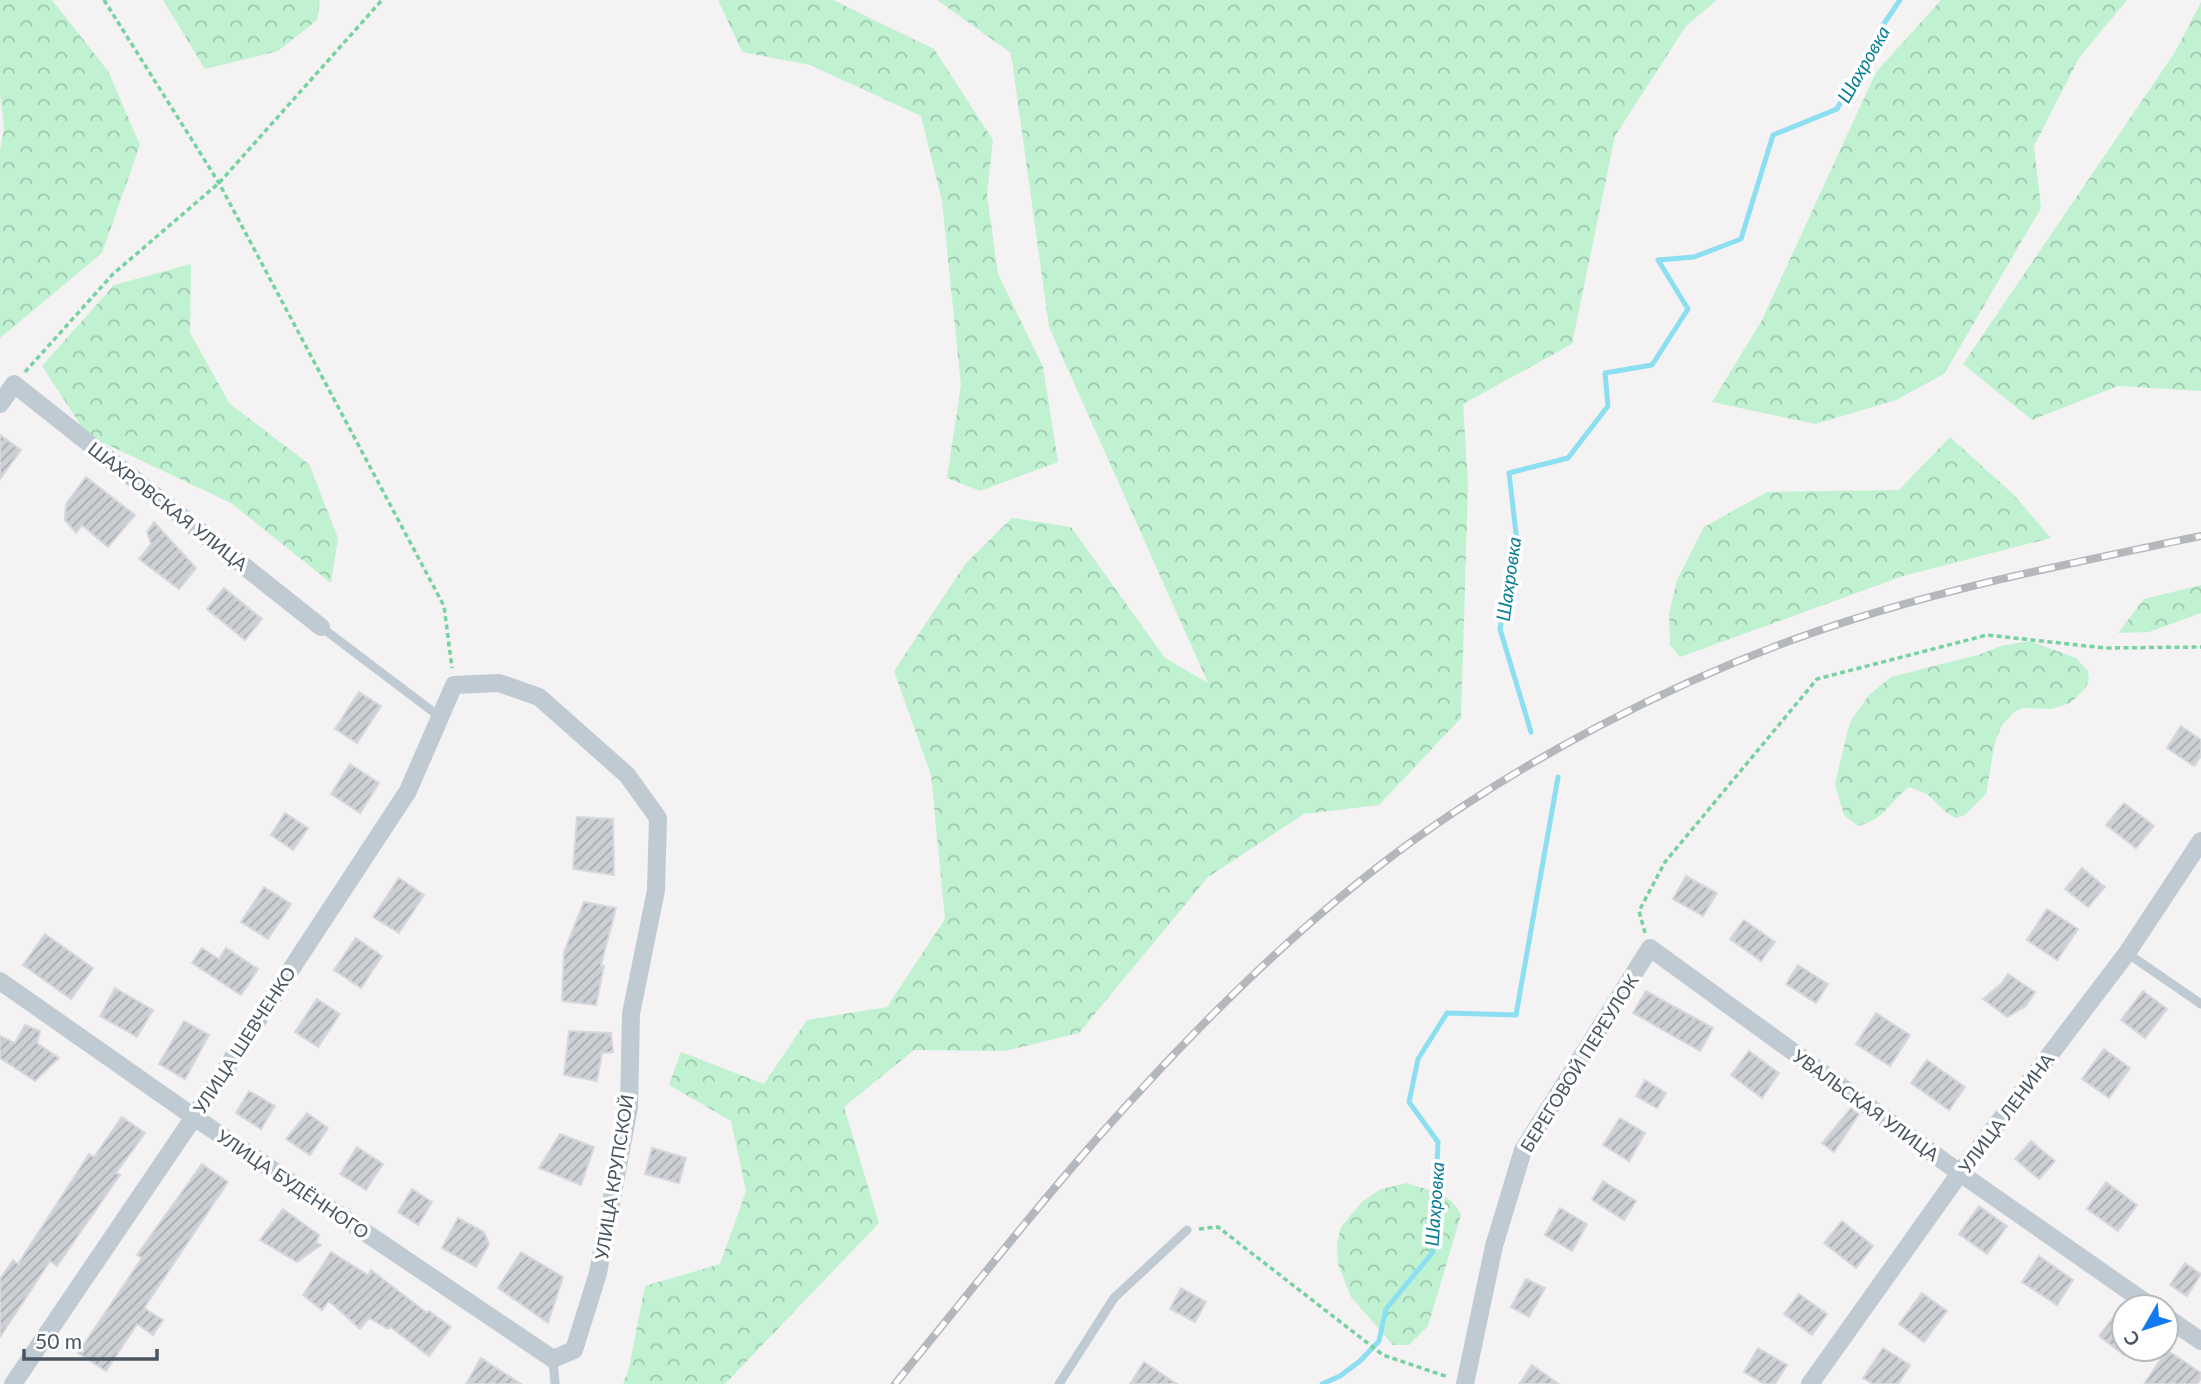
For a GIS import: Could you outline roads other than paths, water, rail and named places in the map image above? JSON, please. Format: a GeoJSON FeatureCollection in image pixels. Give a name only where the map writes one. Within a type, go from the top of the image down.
{"type":"FeatureCollection","features":[{"type":"Feature","properties":{"kind":"street","name":"ШАХРОВСКАЯ УЛИЦА"},"geometry":{"type":"LineString","coordinates":[[0,404],[14,384],[321,627]]}},
{"type":"Feature","properties":{"kind":"street","name":"УЛИЦА КРУПСКОЙ"},"geometry":{"type":"LineString","coordinates":[[454,685],[499,683],[540,697],[626,775],[658,818],[656,890],[631,1014],[629,1108],[598,1273],[573,1350],[553,1359]]}},
{"type":"Feature","properties":{"kind":"street","name":"УЛИЦА ШЕВЧЕНКО"},"geometry":{"type":"LineString","coordinates":[[13,1384],[194,1117],[408,791],[454,685]]}},
{"type":"Feature","properties":{"kind":"street","name":"УЛИЦА ЛЕНИНА"},"geometry":{"type":"LineString","coordinates":[[1810,1384],[1960,1173],[2127,953],[2201,842]]}},
{"type":"Feature","properties":{"kind":"street","name":"УВАЛЬСКАЯ УЛИЦА"},"geometry":{"type":"LineString","coordinates":[[1650,948],[1960,1173],[2132,1293]]}},
{"type":"Feature","properties":{"kind":"street","name":"БЕРЕГОВОЙ ПЕРЕУЛОК"},"geometry":{"type":"LineString","coordinates":[[1465,1384],[1494,1246],[1523,1150],[1650,948]]}},
{"type":"Feature","properties":{"kind":"street","name":"УЛИЦА БУДЁННОГО"},"geometry":{"type":"LineString","coordinates":[[0,981],[194,1117],[553,1359]]}},
{"type":"Feature","properties":{"kind":"street"},"geometry":{"type":"LineString","coordinates":[[2180,1327],[2201,1341]]}},
{"type":"Feature","properties":{"kind":"lane"},"geometry":{"type":"LineString","coordinates":[[321,627],[440,716]]}},
{"type":"Feature","properties":{"kind":"lane"},"geometry":{"type":"LineString","coordinates":[[2127,953],[2201,1004]]}},
{"type":"Feature","properties":{"kind":"lane"},"geometry":{"type":"LineString","coordinates":[[1059,1384],[1114,1298],[1186,1230]]}},
{"type":"Feature","properties":{"kind":"lane"},"geometry":{"type":"LineString","coordinates":[[553,1359],[555,1384]]}},
{"type":"Feature","properties":{"kind":"waterway","name":"Шахровка"},"geometry":{"type":"LineString","coordinates":[[1531,732],[1500,629],[1517,542],[1509,473],[1568,458],[1608,406],[1605,373],[1652,365],[1688,309],[1658,260],[1694,257],[1741,239],[1773,135],[1837,109],[1881,28],[1900,0]]}},
{"type":"Feature","properties":{"kind":"waterway","name":"Шахровка"},"geometry":{"type":"LineString","coordinates":[[1322,1384],[1340,1376],[1360,1361],[1379,1341],[1386,1309],[1433,1252],[1438,1142],[1409,1102],[1418,1059],[1447,1013],[1516,1015],[1558,777]]}},
{"type":"Feature","properties":{"kind":"railway"},"geometry":{"type":"LineString","coordinates":[[895,1384],[1075,1164],[1138,1093],[1234,993],[1338,899],[1455,811],[1548,754],[1645,703],[1745,658],[1795,639],[1945,593],[2201,536]]}}]}
